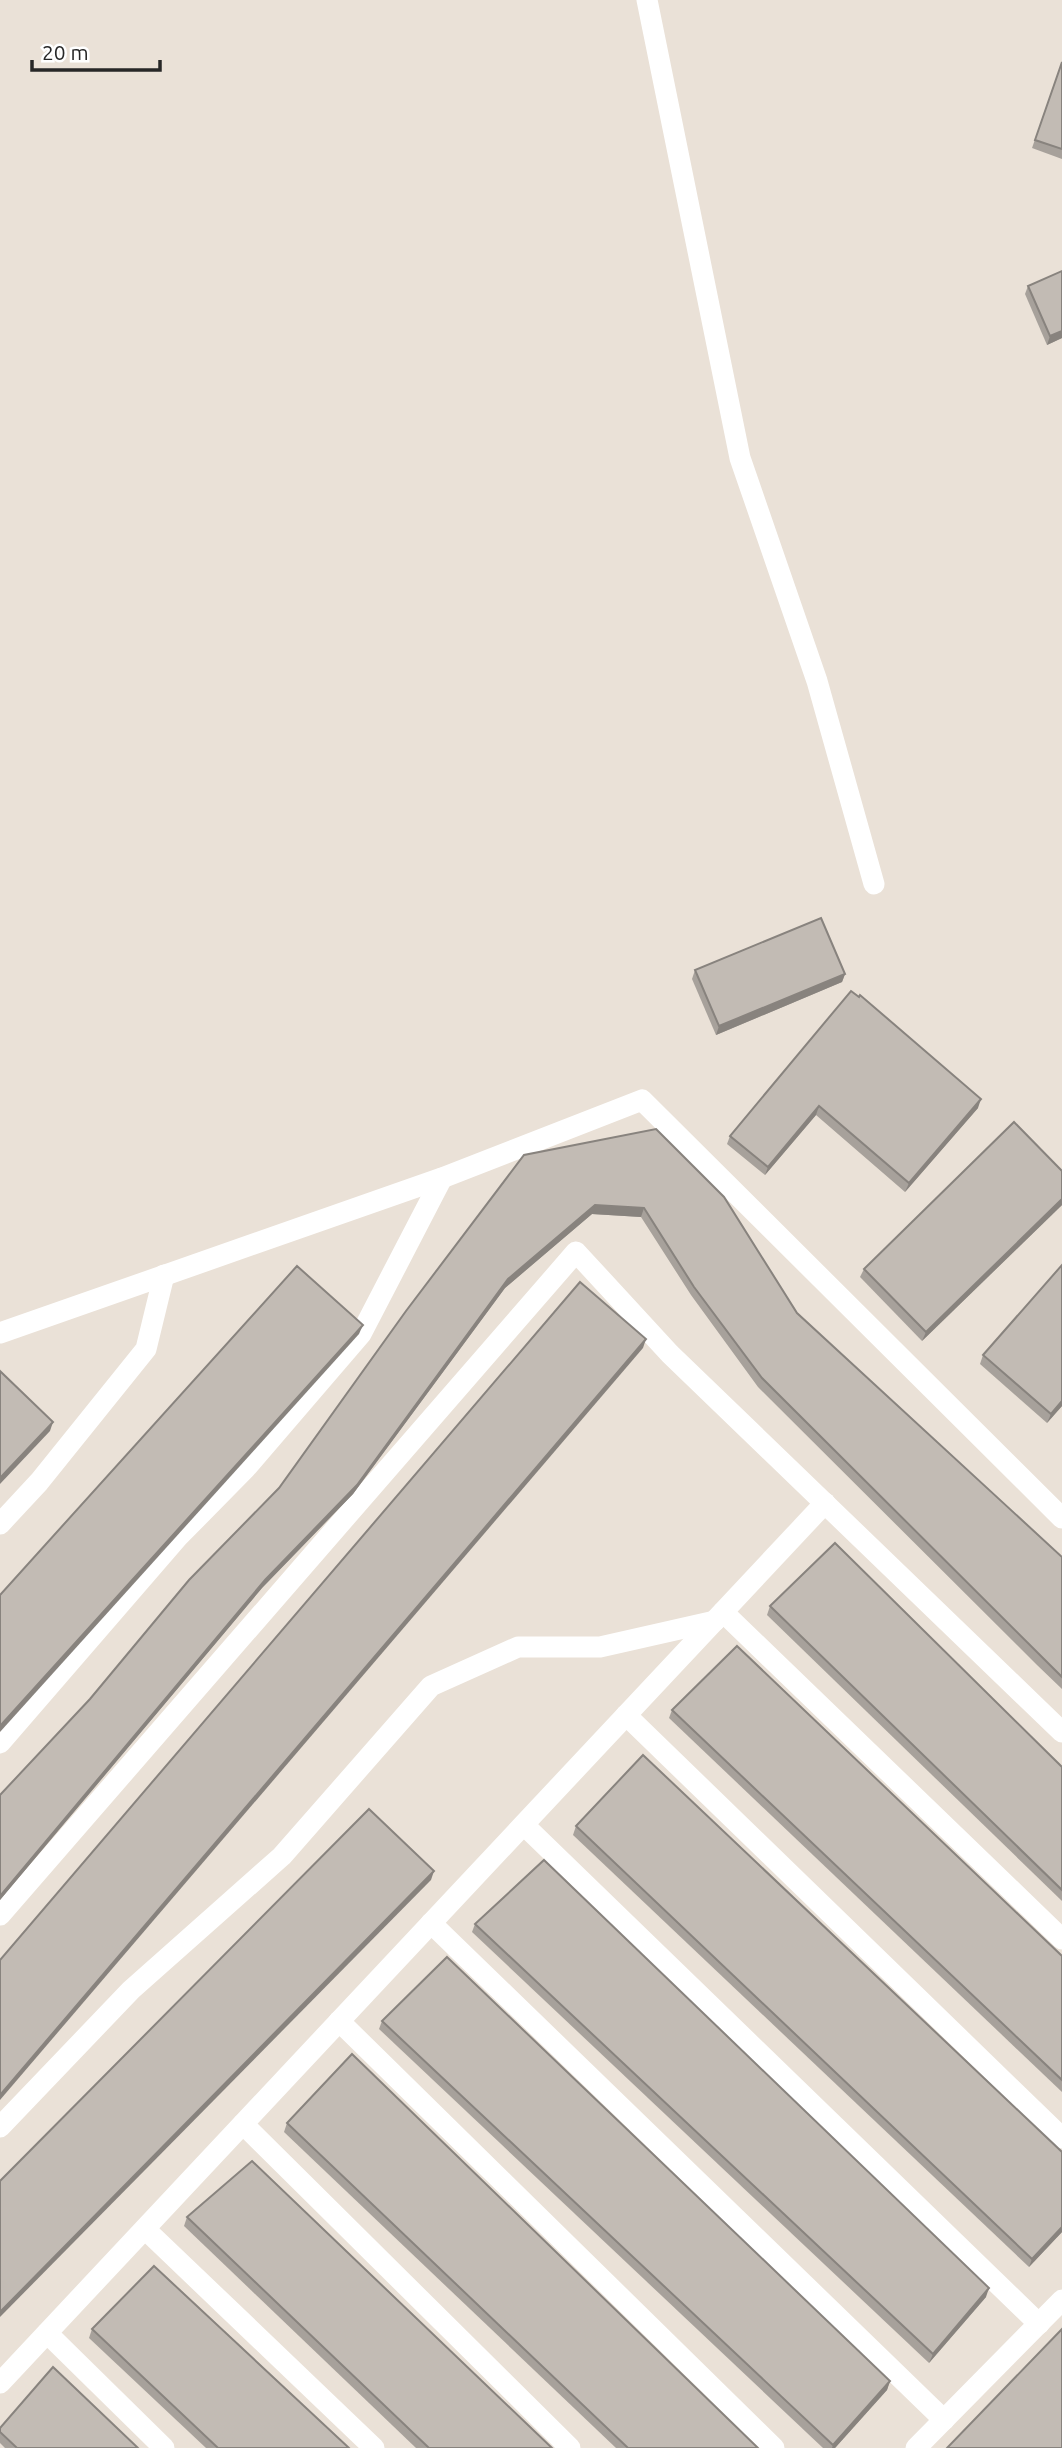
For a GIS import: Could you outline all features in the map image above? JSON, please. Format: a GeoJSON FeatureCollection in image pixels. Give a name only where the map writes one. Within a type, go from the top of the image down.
{"type":"FeatureCollection","features":[{"type":"Feature","properties":{"kind":"lane"},"geometry":{"type":"LineString","coordinates":[[647,0],[740,458],[817,681],[874,884]]}},
{"type":"Feature","properties":{"kind":"lane"},"geometry":{"type":"LineString","coordinates":[[0,1333],[442,1178],[642,1100],[1062,1518]]}},
{"type":"Feature","properties":{"kind":"lane"},"geometry":{"type":"LineString","coordinates":[[0,1743],[178,1537],[245,1469],[361,1334],[442,1178]]}},
{"type":"Feature","properties":{"kind":"lane"},"geometry":{"type":"LineString","coordinates":[[0,1914],[576,1252],[670,1354],[1062,1732]]}},
{"type":"Feature","properties":{"kind":"lane"},"geometry":{"type":"LineString","coordinates":[[0,1524],[39,1482],[146,1349],[164,1275]]}},
{"type":"Feature","properties":{"kind":"lane"},"geometry":{"type":"LineString","coordinates":[[0,2383],[825,1503]]}},
{"type":"Feature","properties":{"kind":"lane"},"geometry":{"type":"LineString","coordinates":[[719,1616],[1062,1939]]}},
{"type":"Feature","properties":{"kind":"lane"},"geometry":{"type":"LineString","coordinates":[[0,2127],[131,1990],[282,1856],[431,1686],[519,1647],[600,1647],[719,1616]]}},
{"type":"Feature","properties":{"kind":"lane"},"geometry":{"type":"LineString","coordinates":[[626,1715],[1062,2138]]}},
{"type":"Feature","properties":{"kind":"lane"},"geometry":{"type":"LineString","coordinates":[[524,1825],[1038,2324]]}},
{"type":"Feature","properties":{"kind":"lane"},"geometry":{"type":"LineString","coordinates":[[431,1923],[944,2420]]}},
{"type":"Feature","properties":{"kind":"lane"},"geometry":{"type":"LineString","coordinates":[[340,2021],[774,2448]]}},
{"type":"Feature","properties":{"kind":"lane"},"geometry":{"type":"LineString","coordinates":[[243,2124],[570,2448]]}},
{"type":"Feature","properties":{"kind":"lane"},"geometry":{"type":"LineString","coordinates":[[145,2229],[374,2448]]}},
{"type":"Feature","properties":{"kind":"lane"},"geometry":{"type":"LineString","coordinates":[[916,2448],[1062,2300]]}},
{"type":"Feature","properties":{"kind":"lane"},"geometry":{"type":"LineString","coordinates":[[47,2333],[164,2448]]}},
{"type":"Feature","properties":{"kind":"building"},"geometry":{"type":"Polygon","coordinates":[[[1062,62],[1062,149],[1035,140],[1062,62]]]}},
{"type":"Feature","properties":{"kind":"building"},"geometry":{"type":"Polygon","coordinates":[[[1062,271],[1062,331],[1050,336],[1028,286],[1062,271]]]}},
{"type":"Feature","properties":{"kind":"building"},"geometry":{"type":"Polygon","coordinates":[[[821,918],[845,974],[719,1026],[695,970],[821,918]]]}},
{"type":"Feature","properties":{"kind":"building"},"geometry":{"type":"Polygon","coordinates":[[[851,991],[859,997],[860,995],[981,1099],[909,1183],[819,1106],[768,1167],[730,1136],[851,991]]]}},
{"type":"Feature","properties":{"kind":"building"},"geometry":{"type":"Polygon","coordinates":[[[1014,1122],[1062,1171],[1062,1199],[926,1332],[864,1269],[1014,1122]]]}},
{"type":"Feature","properties":{"kind":"building"},"geometry":{"type":"Polygon","coordinates":[[[656,1129],[724,1197],[797,1313],[1062,1557],[1062,1677],[762,1378],[694,1287],[644,1208],[595,1205],[508,1279],[357,1485],[265,1580],[0,1896],[0,1795],[90,1699],[189,1580],[279,1488],[406,1311],[524,1155],[656,1129]]]}},
{"type":"Feature","properties":{"kind":"building"},"geometry":{"type":"Polygon","coordinates":[[[1062,1265],[1062,1401],[1051,1414],[983,1355],[1062,1265]]]}},
{"type":"Feature","properties":{"kind":"building"},"geometry":{"type":"Polygon","coordinates":[[[297,1266],[363,1325],[0,1726],[0,1595],[297,1266]]]}},
{"type":"Feature","properties":{"kind":"building"},"geometry":{"type":"Polygon","coordinates":[[[580,1282],[646,1339],[0,2095],[0,1960],[580,1282]]]}},
{"type":"Feature","properties":{"kind":"building"},"geometry":{"type":"Polygon","coordinates":[[[0,1371],[53,1422],[0,1478],[0,1371]]]}},
{"type":"Feature","properties":{"kind":"building"},"geometry":{"type":"Polygon","coordinates":[[[835,1543],[1062,1767],[1062,1890],[770,1606],[835,1543]]]}},
{"type":"Feature","properties":{"kind":"building"},"geometry":{"type":"Polygon","coordinates":[[[737,1646],[1062,1956],[1062,2080],[672,1710],[737,1646]]]}},
{"type":"Feature","properties":{"kind":"building"},"geometry":{"type":"Polygon","coordinates":[[[643,1755],[1062,2152],[1062,2227],[1032,2259],[576,1826],[643,1755]]]}},
{"type":"Feature","properties":{"kind":"building"},"geometry":{"type":"Polygon","coordinates":[[[369,1809],[434,1871],[0,2312],[0,2181],[369,1809]]]}},
{"type":"Feature","properties":{"kind":"building"},"geometry":{"type":"Polygon","coordinates":[[[544,1860],[989,2288],[933,2354],[475,1924],[544,1860]]]}},
{"type":"Feature","properties":{"kind":"building"},"geometry":{"type":"Polygon","coordinates":[[[447,1957],[890,2381],[833,2445],[382,2021],[447,1957]]]}},
{"type":"Feature","properties":{"kind":"building"},"geometry":{"type":"Polygon","coordinates":[[[352,2054],[758,2448],[628,2448],[287,2123],[352,2054]]]}},
{"type":"Feature","properties":{"kind":"building"},"geometry":{"type":"Polygon","coordinates":[[[252,2161],[552,2448],[429,2448],[187,2217],[252,2161]]]}},
{"type":"Feature","properties":{"kind":"building"},"geometry":{"type":"Polygon","coordinates":[[[154,2266],[349,2448],[218,2448],[92,2329],[154,2266]]]}},
{"type":"Feature","properties":{"kind":"building"},"geometry":{"type":"Polygon","coordinates":[[[1062,2329],[1062,2448],[947,2448],[1062,2329]]]}},
{"type":"Feature","properties":{"kind":"building"},"geometry":{"type":"Polygon","coordinates":[[[53,2367],[138,2448],[17,2448],[0,2432],[0,2428],[53,2367]]]}}]}
